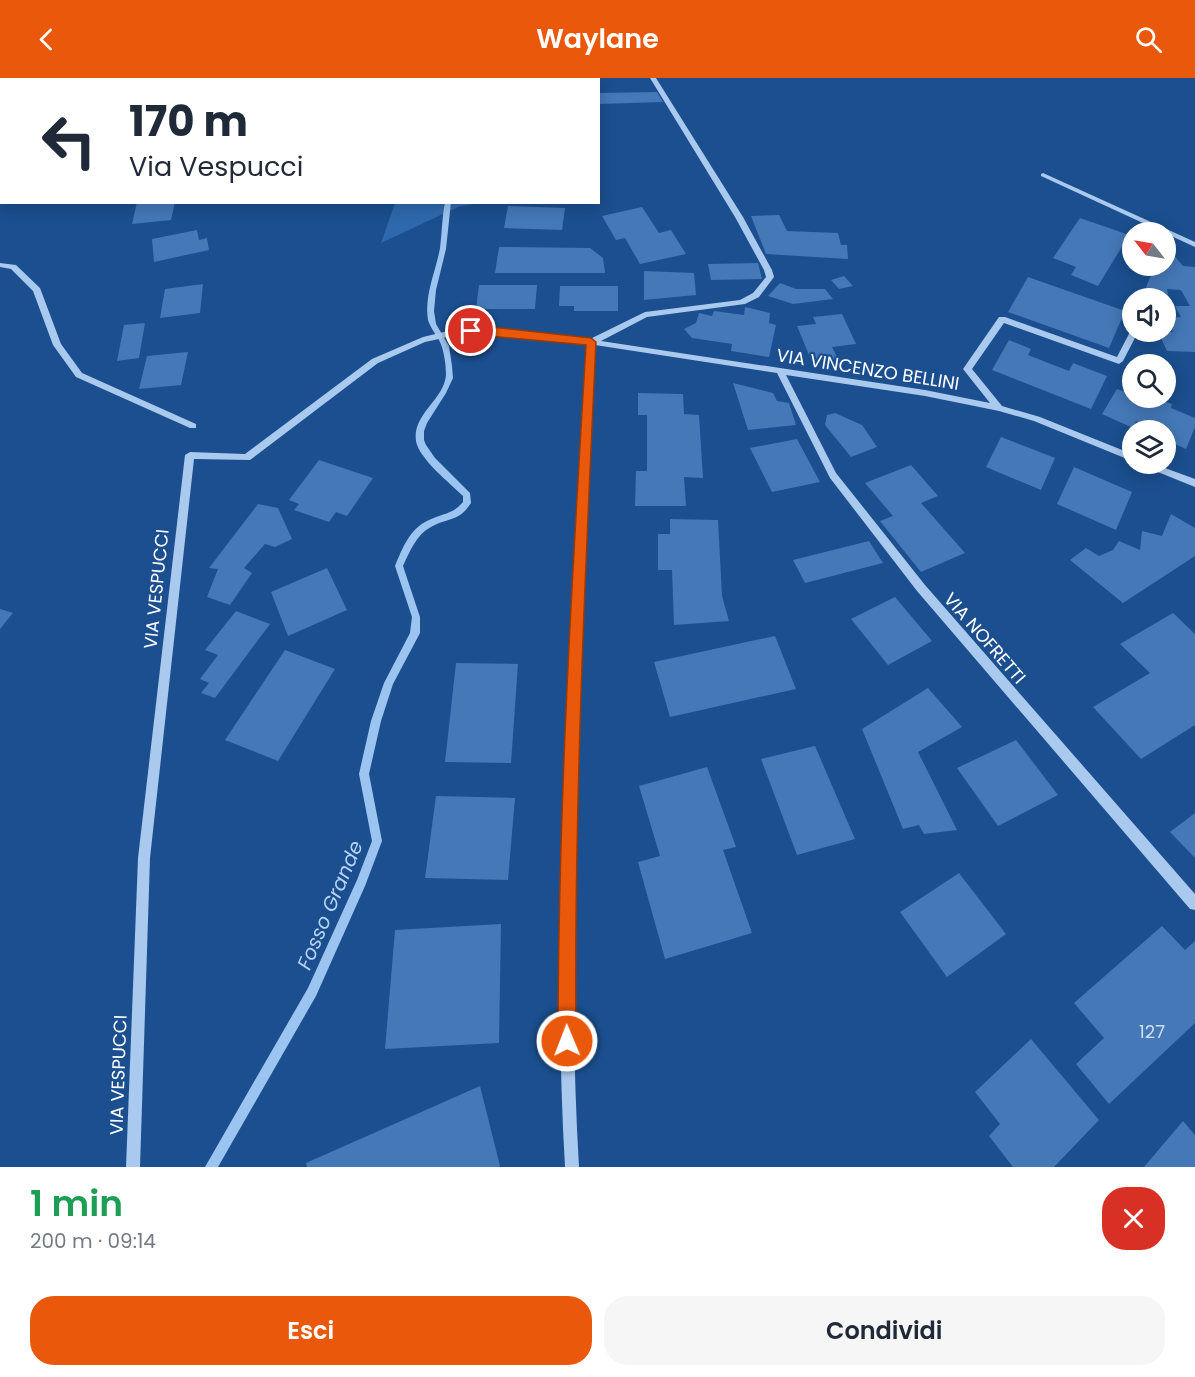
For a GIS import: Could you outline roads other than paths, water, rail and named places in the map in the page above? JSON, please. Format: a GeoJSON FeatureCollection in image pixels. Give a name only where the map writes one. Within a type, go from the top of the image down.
{"type":"FeatureCollection","features":[{"type":"Feature","properties":{"kind":"street"},"geometry":{"type":"LineString","coordinates":[[572,1167],[566,1018],[566,904],[575,649],[591,342],[645,315],[742,302],[756,295],[770,277],[739,217],[653,78]]}},
{"type":"Feature","properties":{"kind":"street"},"geometry":{"type":"LineString","coordinates":[[1043,175],[1195,245]]}},
{"type":"Feature","properties":{"kind":"street"},"geometry":{"type":"LineString","coordinates":[[0,265],[12,267],[37,290],[57,345],[79,375],[193,426]]}},
{"type":"Feature","properties":{"kind":"street"},"geometry":{"type":"LineString","coordinates":[[999,408],[967,369],[1002,319],[1119,362],[1129,342]]}},
{"type":"Feature","properties":{"kind":"street","name":"VIA VESPUCCI"},"geometry":{"type":"LineString","coordinates":[[133,1167],[144,858],[190,455],[247,458],[375,361],[423,340],[448,334],[491,331],[591,342]]}},
{"type":"Feature","properties":{"kind":"street","name":"VIA VINCENZO BELLINI"},"geometry":{"type":"LineString","coordinates":[[591,342],[925,393],[999,408],[1037,419],[1122,454]]}},
{"type":"Feature","properties":{"kind":"street","name":"VIA NOFRETTI"},"geometry":{"type":"LineString","coordinates":[[780,371],[833,475],[877,534],[921,588],[1195,904]]}},
{"type":"Feature","properties":{"kind":"street"},"geometry":{"type":"LineString","coordinates":[[1172,474],[1195,483]]}},
{"type":"Feature","properties":{"kind":"waterway","name":"Fosso Grande"},"geometry":{"type":"LineString","coordinates":[[211,1167],[312,992],[377,841],[364,774],[376,721],[389,683],[415,633],[416,617],[399,566],[419,531],[430,523],[453,516],[467,503],[467,495],[426,453],[420,440],[423,423],[443,393],[449,378],[445,346],[433,324],[431,311],[433,290],[443,249],[448,204]]}}]}
